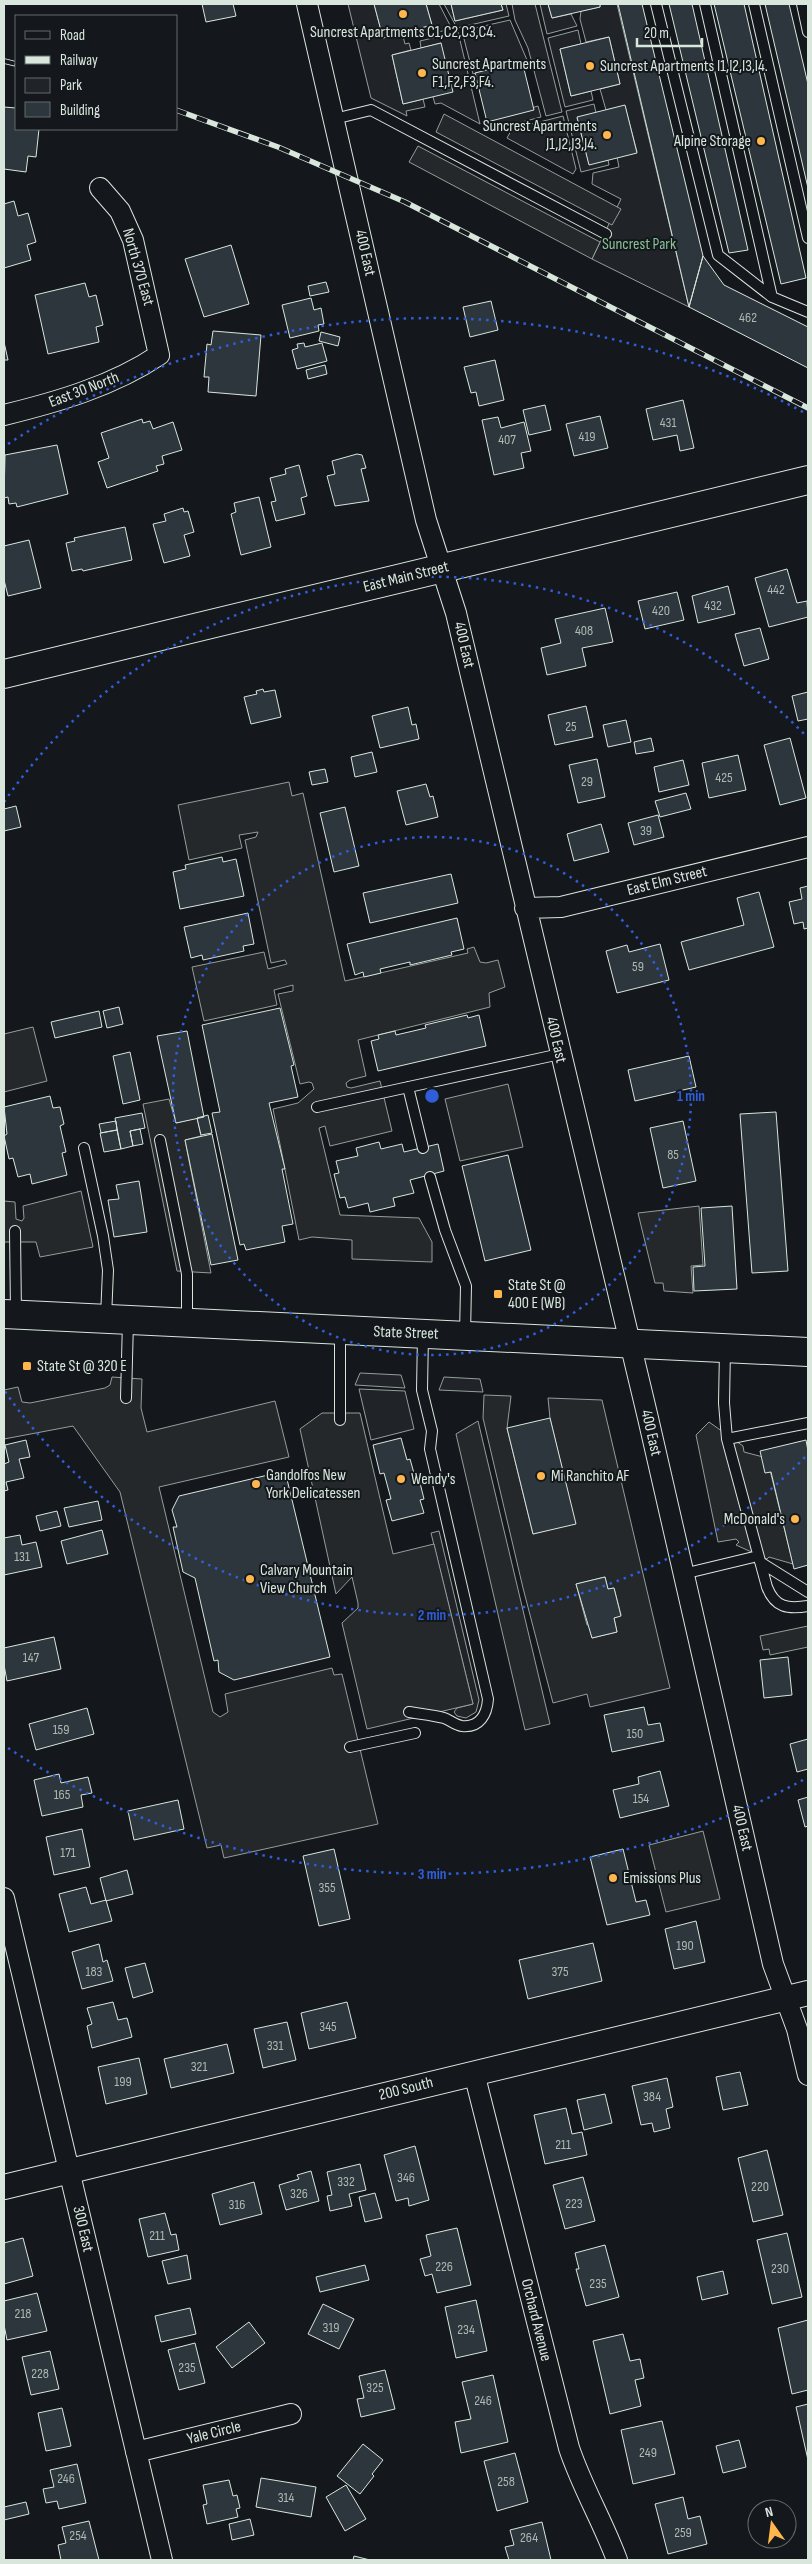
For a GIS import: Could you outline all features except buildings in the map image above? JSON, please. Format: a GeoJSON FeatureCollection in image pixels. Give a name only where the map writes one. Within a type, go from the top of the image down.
{"type":"FeatureCollection","features":[{"type":"Feature","properties":{"kind":"main road","name":"East Main Street"},"geometry":{"type":"LineString","coordinates":[[4,674],[808,480]]}},
{"type":"Feature","properties":{"kind":"main road","name":"State Street"},"geometry":{"type":"LineString","coordinates":[[10,1315],[808,1352]]}},
{"type":"Feature","properties":{"kind":"street","name":"400 East"},"geometry":{"type":"LineString","coordinates":[[307,4],[426,520],[456,613],[629,1343],[773,1964],[797,2029],[808,2074]]}},
{"type":"Feature","properties":{"kind":"street","name":"North 370 East"},"geometry":{"type":"LineString","coordinates":[[100,188],[120,211],[133,240],[159,355]]}},
{"type":"Feature","properties":{"kind":"street","name":"East 30 North"},"geometry":{"type":"LineString","coordinates":[[4,415],[43,406],[92,388],[139,368],[159,355]]}},
{"type":"Feature","properties":{"kind":"street","name":"East Elm Street"},"geometry":{"type":"LineString","coordinates":[[525,908],[561,907],[808,847]]}},
{"type":"Feature","properties":{"kind":"street","name":"300 East"},"geometry":{"type":"LineString","coordinates":[[4,1898],[162,2560]]}},
{"type":"Feature","properties":{"kind":"street","name":"200 South"},"geometry":{"type":"LineString","coordinates":[[4,2187],[808,1992]]}},
{"type":"Feature","properties":{"kind":"street","name":"Orchard Avenue"},"geometry":{"type":"LineString","coordinates":[[474,2073],[569,2448],[578,2476],[608,2536],[617,2560]]}},
{"type":"Feature","properties":{"kind":"street","name":"Yale Circle"},"geometry":{"type":"LineString","coordinates":[[136,2452],[291,2414]]}},
{"type":"Feature","properties":{"kind":"lane"},"geometry":{"type":"LineString","coordinates":[[656,4],[718,255],[772,297],[808,312]]}},
{"type":"Feature","properties":{"kind":"lane"},"geometry":{"type":"LineString","coordinates":[[705,4],[772,297]]}},
{"type":"Feature","properties":{"kind":"lane"},"geometry":{"type":"LineString","coordinates":[[754,4],[808,238]]}},
{"type":"Feature","properties":{"kind":"lane"},"geometry":{"type":"LineString","coordinates":[[802,4],[808,32]]}},
{"type":"Feature","properties":{"kind":"lane"},"geometry":{"type":"LineString","coordinates":[[334,119],[371,110],[606,234]]}},
{"type":"Feature","properties":{"kind":"lane"},"geometry":{"type":"LineString","coordinates":[[317,1107],[560,1054]]}},
{"type":"Feature","properties":{"kind":"lane"},"geometry":{"type":"LineString","coordinates":[[408,1087],[423,1148]]}},
{"type":"Feature","properties":{"kind":"lane"},"geometry":{"type":"LineString","coordinates":[[160,1140],[188,1274],[187,1323]]}},
{"type":"Feature","properties":{"kind":"lane"},"geometry":{"type":"LineString","coordinates":[[84,1148],[103,1236],[117,1320],[126,1398]]}},
{"type":"Feature","properties":{"kind":"lane"},"geometry":{"type":"LineString","coordinates":[[430,1177],[445,1230],[466,1286],[465,1335]]}},
{"type":"Feature","properties":{"kind":"lane"},"geometry":{"type":"LineString","coordinates":[[10,1315],[16,1231]]}},
{"type":"Feature","properties":{"kind":"lane"},"geometry":{"type":"LineString","coordinates":[[340,1330],[340,1420]]}},
{"type":"Feature","properties":{"kind":"lane"},"geometry":{"type":"LineString","coordinates":[[409,1712],[445,1718],[462,1726],[468,1726],[482,1720],[487,1712],[488,1699],[430,1449],[432,1431],[422,1390],[423,1333]]}},
{"type":"Feature","properties":{"kind":"lane"},"geometry":{"type":"LineString","coordinates":[[725,1348],[724,1403],[727,1439],[767,1587],[774,1600],[790,1609],[808,1606]]}},
{"type":"Feature","properties":{"kind":"lane"},"geometry":{"type":"LineString","coordinates":[[727,1439],[808,1423]]}},
{"type":"Feature","properties":{"kind":"lane"},"geometry":{"type":"LineString","coordinates":[[683,1574],[759,1559],[808,1592]]}},
{"type":"Feature","properties":{"kind":"lane"},"geometry":{"type":"LineString","coordinates":[[350,1747],[414,1733]]}},
{"type":"Feature","properties":{"kind":"green space"},"geometry":{"type":"Polygon","coordinates":[[[348,4],[374,4],[383,38],[402,33],[405,44],[409,43],[411,50],[392,55],[403,104],[423,99],[425,107],[406,111],[407,116],[371,98],[348,4]]]}},
{"type":"Feature","properties":{"kind":"green space"},"geometry":{"type":"Polygon","coordinates":[[[426,4],[439,4],[452,29],[414,37],[412,30],[432,25],[426,4]]]}},
{"type":"Feature","properties":{"kind":"green space"},"geometry":{"type":"Polygon","coordinates":[[[444,4],[451,4],[455,21],[503,10],[501,4],[506,4],[509,16],[457,28],[444,4]]]}},
{"type":"Feature","properties":{"kind":"green space"},"geometry":{"type":"Polygon","coordinates":[[[512,4],[535,4],[562,112],[546,116],[528,48],[515,20],[512,4]]]}},
{"type":"Feature","properties":{"kind":"green space"},"geometry":{"type":"Polygon","coordinates":[[[540,4],[548,4],[552,18],[571,14],[577,26],[547,34],[540,4]]]}},
{"type":"Feature","properties":{"kind":"green space","name":"Suncrest Park"},"geometry":{"type":"Polygon","coordinates":[[[600,4],[617,4],[689,307],[592,259],[621,199],[592,184],[593,173],[619,167],[617,157],[637,152],[625,106],[606,110],[600,89],[620,84],[609,37],[586,42],[580,19],[581,11],[600,7],[600,4]]]}},
{"type":"Feature","properties":{"kind":"green space"},"geometry":{"type":"Polygon","coordinates":[[[510,20],[527,60],[473,74],[462,31],[510,20]]]}},
{"type":"Feature","properties":{"kind":"green space"},"geometry":{"type":"Polygon","coordinates":[[[578,30],[581,44],[560,49],[571,96],[591,91],[593,100],[565,107],[548,38],[578,30]]]}},
{"type":"Feature","properties":{"kind":"green space"},"geometry":{"type":"Polygon","coordinates":[[[458,32],[480,124],[441,103],[435,104],[433,97],[441,43],[421,48],[420,41],[458,32]]]}},
{"type":"Feature","properties":{"kind":"green space"},"geometry":{"type":"Polygon","coordinates":[[[594,104],[596,113],[577,118],[589,164],[608,160],[609,165],[581,172],[566,111],[594,104]]]}},
{"type":"Feature","properties":{"kind":"green space"},"geometry":{"type":"Polygon","coordinates":[[[538,106],[541,117],[491,130],[486,127],[485,122],[538,106]]]}},
{"type":"Feature","properties":{"kind":"green space"},"geometry":{"type":"Polygon","coordinates":[[[563,116],[576,169],[573,174],[507,138],[512,129],[563,116]]]}},
{"type":"Feature","properties":{"kind":"green space"},"geometry":{"type":"Polygon","coordinates":[[[360,1373],[401,1375],[405,1388],[355,1385],[360,1373]]]}},
{"type":"Feature","properties":{"kind":"green space"},"geometry":{"type":"Polygon","coordinates":[[[444,1377],[480,1379],[483,1392],[439,1390],[444,1377]]]}},
{"type":"Feature","properties":{"kind":"green space"},"geometry":{"type":"Polygon","coordinates":[[[359,1389],[405,1391],[414,1429],[371,1440],[359,1389]]]}},
{"type":"Feature","properties":{"kind":"green space"},"geometry":{"type":"Polygon","coordinates":[[[439,1531],[479,1700],[476,1712],[466,1718],[457,1716],[454,1712],[457,1708],[473,1704],[431,1533],[439,1531]]]}},
{"type":"Feature","properties":{"kind":"shaded area"},"geometry":{"type":"Polygon","coordinates":[[[444,114],[621,209],[612,225],[436,132],[444,114]]]}},
{"type":"Feature","properties":{"kind":"shaded area"},"geometry":{"type":"Polygon","coordinates":[[[418,146],[600,242],[592,259],[409,162],[418,146]]]}},
{"type":"Feature","properties":{"kind":"shaded area"},"geometry":{"type":"Polygon","coordinates":[[[289,782],[292,796],[303,793],[345,981],[468,953],[467,949],[474,947],[480,962],[486,963],[498,960],[505,987],[489,993],[490,1007],[358,1040],[366,1076],[350,1080],[346,1083],[347,1087],[351,1088],[380,1081],[392,1131],[330,1146],[325,1126],[319,1128],[340,1215],[419,1218],[432,1242],[432,1262],[352,1259],[352,1240],[312,1237],[299,1240],[273,1109],[298,1103],[314,1089],[312,1083],[300,1084],[278,994],[293,991],[293,985],[274,990],[277,1005],[204,1021],[192,967],[264,952],[268,969],[287,964],[285,960],[271,963],[245,840],[256,837],[258,832],[239,835],[242,848],[189,860],[178,805],[289,782]]]}},
{"type":"Feature","properties":{"kind":"shaded area"},"geometry":{"type":"Polygon","coordinates":[[[33,1027],[47,1081],[4,1092],[4,1034],[33,1027]]]}},
{"type":"Feature","properties":{"kind":"shaded area"},"geometry":{"type":"Polygon","coordinates":[[[508,1084],[523,1147],[460,1161],[445,1099],[508,1084]]]}},
{"type":"Feature","properties":{"kind":"shaded area"},"geometry":{"type":"Polygon","coordinates":[[[169,1099],[176,1123],[197,1118],[201,1136],[185,1140],[211,1273],[177,1271],[143,1104],[169,1099]]]}},
{"type":"Feature","properties":{"kind":"shaded area"},"geometry":{"type":"Polygon","coordinates":[[[81,1191],[93,1247],[40,1257],[36,1242],[4,1242],[4,1201],[15,1202],[16,1219],[22,1221],[24,1218],[23,1206],[81,1191]]]}},
{"type":"Feature","properties":{"kind":"shaded area"},"geometry":{"type":"Polygon","coordinates":[[[699,1206],[703,1265],[691,1266],[693,1293],[664,1291],[663,1283],[655,1283],[638,1213],[699,1206]]]}},
{"type":"Feature","properties":{"kind":"shaded area"},"geometry":{"type":"Polygon","coordinates":[[[112,1377],[142,1379],[141,1408],[147,1432],[275,1401],[289,1457],[159,1487],[213,1712],[220,1717],[228,1712],[225,1694],[332,1668],[334,1675],[342,1674],[378,1824],[224,1858],[221,1845],[207,1848],[120,1492],[73,1426],[4,1439],[4,1390],[18,1387],[22,1402],[30,1403],[105,1388],[110,1385],[112,1377]]]}},
{"type":"Feature","properties":{"kind":"shaded area"},"geometry":{"type":"Polygon","coordinates":[[[484,1395],[511,1396],[507,1428],[533,1534],[575,1523],[550,1418],[548,1398],[602,1400],[670,1688],[590,1707],[587,1694],[553,1703],[523,1588],[483,1418],[484,1395]],[[605,1577],[576,1584],[592,1638],[617,1632],[614,1618],[621,1615],[614,1588],[608,1589],[605,1577]]]}},
{"type":"Feature","properties":{"kind":"shaded area"},"geometry":{"type":"Polygon","coordinates":[[[322,1413],[360,1413],[393,1554],[434,1544],[473,1704],[367,1729],[342,1623],[358,1608],[358,1603],[352,1577],[336,1594],[300,1429],[322,1413]]]}},
{"type":"Feature","properties":{"kind":"shaded area"},"geometry":{"type":"Polygon","coordinates":[[[478,1421],[550,1724],[525,1730],[456,1434],[478,1421]]]}},
{"type":"Feature","properties":{"kind":"shaded area"},"geometry":{"type":"Polygon","coordinates":[[[709,1422],[743,1446],[744,1452],[767,1458],[793,1564],[769,1557],[767,1559],[736,1545],[739,1542],[736,1539],[718,1542],[696,1435],[709,1422]]]}},
{"type":"Feature","properties":{"kind":"shaded area"},"geometry":{"type":"Polygon","coordinates":[[[808,1626],[808,1647],[770,1655],[769,1649],[763,1650],[760,1636],[808,1626]]]}},
{"type":"Feature","properties":{"kind":"shaded area"},"geometry":{"type":"Polygon","coordinates":[[[703,1831],[720,1899],[666,1912],[649,1845],[703,1831]]]}},
{"type":"Feature","properties":{"kind":"railway"},"geometry":{"type":"LineString","coordinates":[[4,61],[15,64]]}},
{"type":"Feature","properties":{"kind":"railway"},"geometry":{"type":"LineString","coordinates":[[178,111],[278,147],[405,202],[808,408]]}},
{"type":"Feature","properties":{"kind":"place","name":"Suncrest Apartments C1,C2,C3,C4."},"geometry":{"type":"Point","coordinates":[403,14]}},
{"type":"Feature","properties":{"kind":"place","name":"Suncrest Apartments I1,I2,I3,I4."},"geometry":{"type":"Point","coordinates":[590,66]}},
{"type":"Feature","properties":{"kind":"place","name":"Suncrest Apartments F1,F2,F3,F4."},"geometry":{"type":"Point","coordinates":[422,73]}},
{"type":"Feature","properties":{"kind":"place","name":"Suncrest Apartments J1,J2,J3,J4."},"geometry":{"type":"Point","coordinates":[607,135]}},
{"type":"Feature","properties":{"kind":"place","name":"Alpine Storage"},"geometry":{"type":"Point","coordinates":[761,141]}},
{"type":"Feature","properties":{"kind":"place","name":"State St @ 400 E (WB)"},"geometry":{"type":"Point","coordinates":[498,1294]}},
{"type":"Feature","properties":{"kind":"place","name":"State St @ 320 E"},"geometry":{"type":"Point","coordinates":[27,1366]}},
{"type":"Feature","properties":{"kind":"place","name":"Mi Ranchito AF"},"geometry":{"type":"Point","coordinates":[541,1476]}},
{"type":"Feature","properties":{"kind":"place","name":"Wendy's"},"geometry":{"type":"Point","coordinates":[401,1479]}},
{"type":"Feature","properties":{"kind":"place","name":"Gandolfos New York Delicatessen"},"geometry":{"type":"Point","coordinates":[256,1484]}},
{"type":"Feature","properties":{"kind":"place","name":"McDonald's"},"geometry":{"type":"Point","coordinates":[795,1519]}},
{"type":"Feature","properties":{"kind":"place","name":"Calvary Mountain View Church"},"geometry":{"type":"Point","coordinates":[250,1579]}},
{"type":"Feature","properties":{"kind":"place","name":"Emissions Plus"},"geometry":{"type":"Point","coordinates":[613,1878]}}]}
